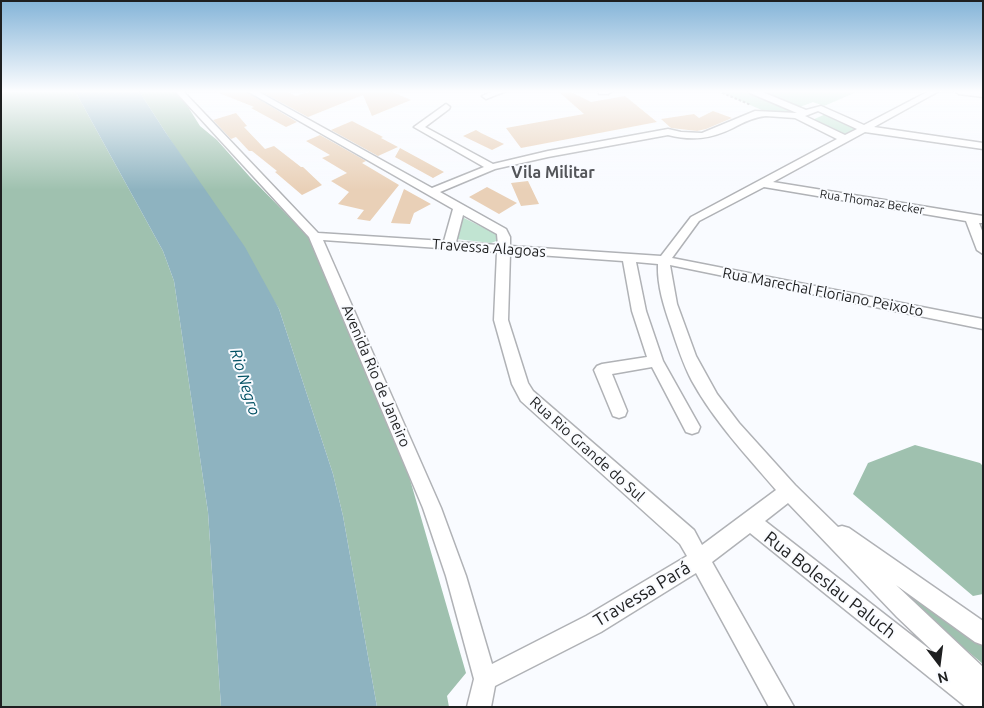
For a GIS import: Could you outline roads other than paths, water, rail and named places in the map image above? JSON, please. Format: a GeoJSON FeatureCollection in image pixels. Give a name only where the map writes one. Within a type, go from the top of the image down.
{"type":"FeatureCollection","features":[{"type":"Feature","properties":{"kind":"street","name":"Avenida Rio de Janeiro"},"geometry":{"type":"LineString","coordinates":[[210,124],[315,236],[432,508],[456,576],[485,679],[479,707]]}},
{"type":"Feature","properties":{"kind":"street","name":"Rua Rio Grande do Sul"},"geometry":{"type":"LineString","coordinates":[[310,124],[502,232],[504,249],[501,320],[523,390],[540,410],[686,537],[782,707]]}},
{"type":"Feature","properties":{"kind":"street"},"geometry":{"type":"LineString","coordinates":[[423,124],[419,127],[492,168]]}},
{"type":"Feature","properties":{"kind":"street"},"geometry":{"type":"LineString","coordinates":[[431,192],[492,168],[548,154],[668,132],[681,136],[704,137],[733,124]]}},
{"type":"Feature","properties":{"kind":"street"},"geometry":{"type":"LineString","coordinates":[[814,124],[845,139]]}},
{"type":"Feature","properties":{"kind":"street"},"geometry":{"type":"LineString","coordinates":[[854,124],[865,129],[983,146]]}},
{"type":"Feature","properties":{"kind":"street"},"geometry":{"type":"LineString","coordinates":[[664,260],[695,219],[874,124]]}},
{"type":"Feature","properties":{"kind":"street","name":"Rua Thomaz Becker"},"geometry":{"type":"LineString","coordinates":[[761,183],[977,219]]}},
{"type":"Feature","properties":{"kind":"street"},"geometry":{"type":"LineString","coordinates":[[449,246],[459,208]]}},
{"type":"Feature","properties":{"kind":"street"},"geometry":{"type":"LineString","coordinates":[[977,219],[983,250]]}},
{"type":"Feature","properties":{"kind":"street","name":"Travessa Alagoas"},"geometry":{"type":"LineString","coordinates":[[315,236],[664,260]]}},
{"type":"Feature","properties":{"kind":"street"},"geometry":{"type":"LineString","coordinates":[[629,258],[639,311],[656,361],[692,427]]}},
{"type":"Feature","properties":{"kind":"street","name":"Rua Marechal Floriano Peixoto"},"geometry":{"type":"LineString","coordinates":[[664,260],[983,324]]}},
{"type":"Feature","properties":{"kind":"street","name":"Rua Boleslau Paluch"},"geometry":{"type":"LineString","coordinates":[[664,260],[666,289],[670,304],[698,378],[733,428],[788,491],[814,515],[905,609],[983,683]]}},
{"type":"Feature","properties":{"kind":"street"},"geometry":{"type":"LineString","coordinates":[[619,411],[602,370],[656,361]]}},
{"type":"Feature","properties":{"kind":"street","name":"Travessa Pará"},"geometry":{"type":"LineString","coordinates":[[485,679],[548,650],[698,560],[788,491]]}},
{"type":"Feature","properties":{"kind":"street"},"geometry":{"type":"LineString","coordinates":[[814,515],[983,634]]}},
{"type":"Feature","properties":{"kind":"street","name":"Rua Boleslau Paluch"},"geometry":{"type":"LineString","coordinates":[[749,521],[983,705]]}},
{"type":"Feature","properties":{"kind":"water","name":"Rio Negro"},"geometry":{"type":"Polygon","coordinates":[[[93,124],[160,124],[245,247],[279,309],[333,474],[343,516],[377,707],[221,707],[208,512],[174,281],[163,251],[93,124]]]}},
{"type":"Feature","properties":{"kind":"district","name":"Vila Militar"},"geometry":{"type":"Point","coordinates":[553,173]}}]}
